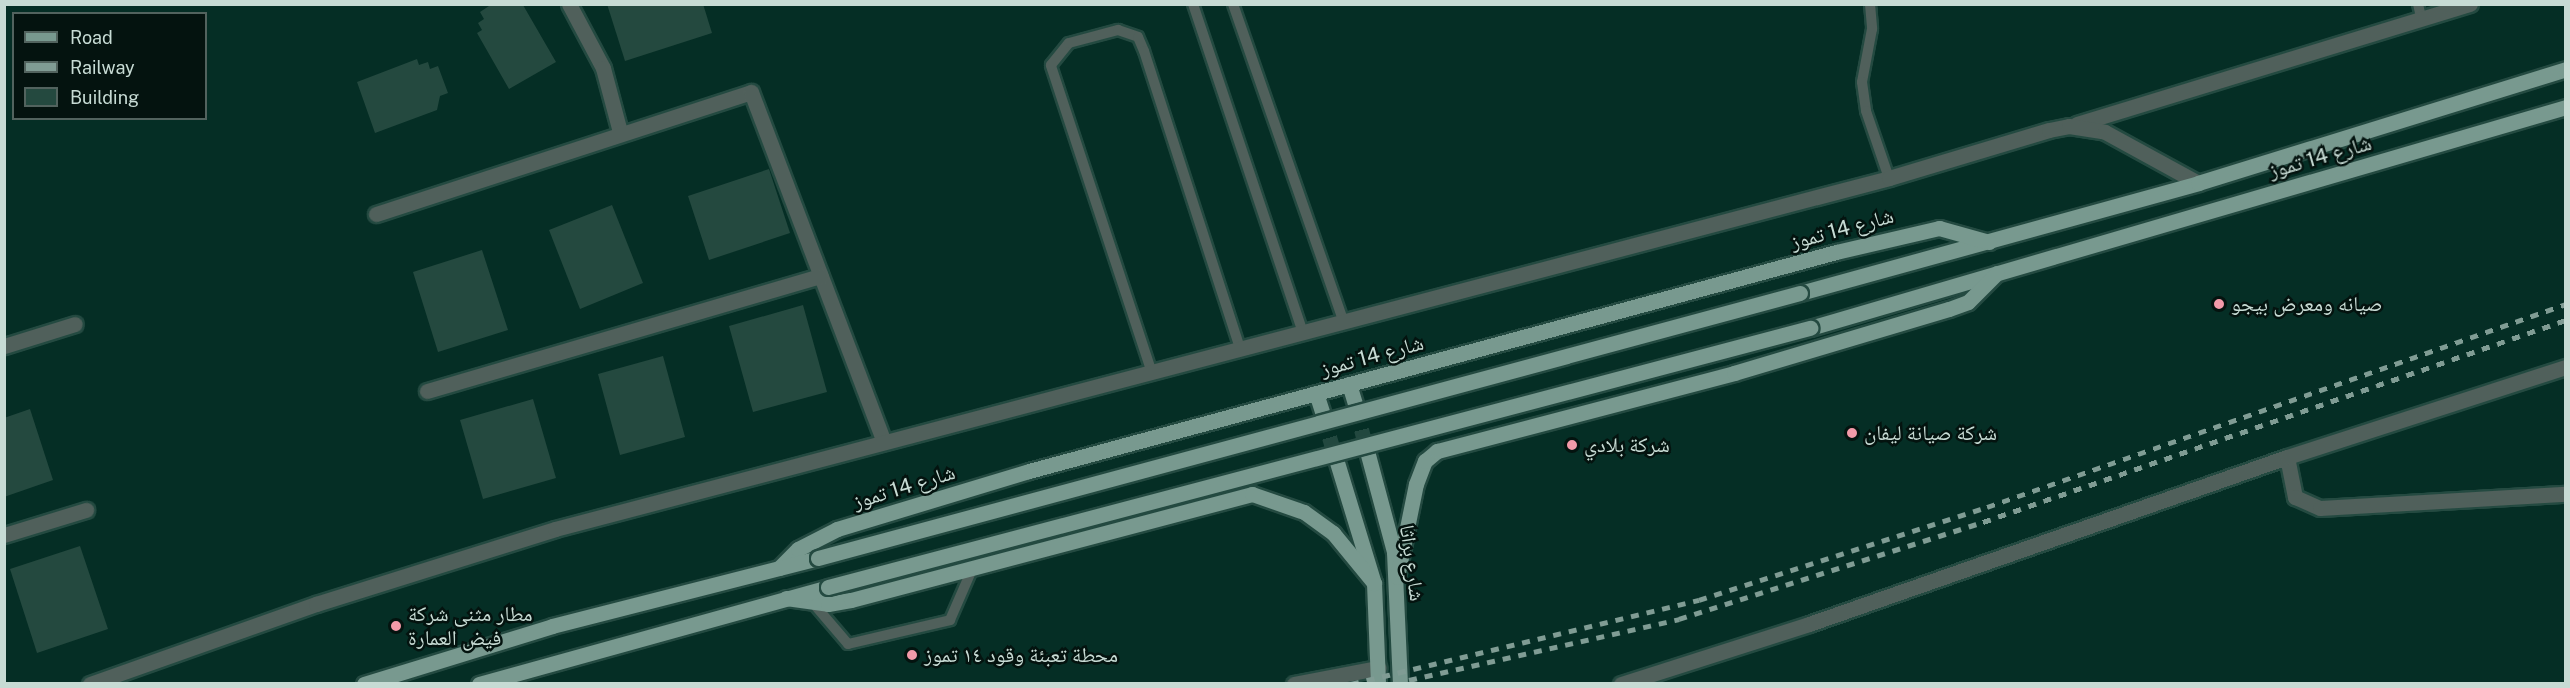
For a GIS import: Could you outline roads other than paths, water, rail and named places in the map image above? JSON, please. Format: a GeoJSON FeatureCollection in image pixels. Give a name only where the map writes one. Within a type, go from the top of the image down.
{"type":"FeatureCollection","features":[{"type":"Feature","properties":{"kind":"main road","name":"شارع 14 تموز"},"geometry":{"type":"LineString","coordinates":[[364,684],[542,629],[818,558],[1989,242],[2198,183],[2565,69]]}},
{"type":"Feature","properties":{"kind":"main road","name":"شارع 14 تموز"},"geometry":{"type":"LineString","coordinates":[[786,598],[1810,328],[2565,107]]}},
{"type":"Feature","properties":{"kind":"main road","name":"شارع 14 تموز"},"geometry":{"type":"LineString","coordinates":[[779,568],[798,549],[837,529],[1349,384],[1922,230],[1960,231],[1989,242]]}},
{"type":"Feature","properties":{"kind":"main road"},"geometry":{"type":"LineString","coordinates":[[1397,578],[1416,484],[1425,461],[1437,450],[1734,372],[1949,309],[1968,302],[1997,273]]}},
{"type":"Feature","properties":{"kind":"main road"},"geometry":{"type":"LineString","coordinates":[[1349,384],[1356,407]]}},
{"type":"Feature","properties":{"kind":"main road"},"geometry":{"type":"LineString","coordinates":[[1316,393],[1323,415]]}},
{"type":"Feature","properties":{"kind":"main road","name":"شارع براثا"},"geometry":{"type":"LineString","coordinates":[[1367,450],[1397,578],[1400,684]]}},
{"type":"Feature","properties":{"kind":"main road","name":"شارع براثا"},"geometry":{"type":"LineString","coordinates":[[1336,459],[1374,583],[1378,676]]}},
{"type":"Feature","properties":{"kind":"main road"},"geometry":{"type":"LineString","coordinates":[[479,684],[786,598],[813,603],[851,600],[1252,494],[1304,512],[1333,533],[1374,583]]}},
{"type":"Feature","properties":{"kind":"street"},"geometry":{"type":"LineString","coordinates":[[569,4],[603,68],[620,132]]}},
{"type":"Feature","properties":{"kind":"street"},"geometry":{"type":"LineString","coordinates":[[90,684],[316,604],[555,529],[883,440],[1241,351],[1343,320],[1889,178],[2422,21],[2470,4]]}},
{"type":"Feature","properties":{"kind":"street"},"geometry":{"type":"LineString","coordinates":[[376,214],[620,132],[751,92],[883,440]]}},
{"type":"Feature","properties":{"kind":"street"},"geometry":{"type":"LineString","coordinates":[[2069,126],[2105,132],[2198,183]]}},
{"type":"Feature","properties":{"kind":"street"},"geometry":{"type":"LineString","coordinates":[[427,391],[821,276]]}},
{"type":"Feature","properties":{"kind":"street"},"geometry":{"type":"LineString","coordinates":[[4,346],[75,324]]}},
{"type":"Feature","properties":{"kind":"street"},"geometry":{"type":"LineString","coordinates":[[1621,684],[1934,582],[2287,458],[2565,367]]}},
{"type":"Feature","properties":{"kind":"street"},"geometry":{"type":"LineString","coordinates":[[2287,458],[2295,497],[2320,508],[2565,494]]}},
{"type":"Feature","properties":{"kind":"street"},"geometry":{"type":"LineString","coordinates":[[4,535],[86,510]]}},
{"type":"Feature","properties":{"kind":"street"},"geometry":{"type":"LineString","coordinates":[[1294,684],[1378,676]]}},
{"type":"Feature","properties":{"kind":"lane"},"geometry":{"type":"LineString","coordinates":[[1233,4],[1343,320]]}},
{"type":"Feature","properties":{"kind":"lane"},"geometry":{"type":"LineString","coordinates":[[1870,4],[1872,29],[1862,82],[1864,102],[1889,178]]}},
{"type":"Feature","properties":{"kind":"lane"},"geometry":{"type":"LineString","coordinates":[[2418,4],[2422,21]]}},
{"type":"Feature","properties":{"kind":"lane"},"geometry":{"type":"LineString","coordinates":[[1193,5],[1303,332]]}},
{"type":"Feature","properties":{"kind":"lane"},"geometry":{"type":"LineString","coordinates":[[1152,373],[1051,65],[1058,51],[1069,43],[1118,30],[1138,37],[1144,51],[1241,351]]}},
{"type":"Feature","properties":{"kind":"lane"},"geometry":{"type":"LineString","coordinates":[[813,603],[848,644],[950,620],[973,567]]}},
{"type":"Feature","properties":{"kind":"tunnel"},"geometry":{"type":"LineString","coordinates":[[1356,407],[1367,451]]}},
{"type":"Feature","properties":{"kind":"tunnel"},"geometry":{"type":"LineString","coordinates":[[1323,415],[1336,459]]}},
{"type":"Feature","properties":{"kind":"railway"},"geometry":{"type":"LineString","coordinates":[[1351,684],[1699,600],[1987,507],[2566,304]]}},
{"type":"Feature","properties":{"kind":"railway"},"geometry":{"type":"LineString","coordinates":[[1409,680],[1679,619],[1983,522],[2566,320]]}},
{"type":"Feature","properties":{"kind":"place","name":"صيانه ومعرض بيجو"},"geometry":{"type":"Point","coordinates":[2219,304]}},
{"type":"Feature","properties":{"kind":"place","name":"شركة صيانة ليفان"},"geometry":{"type":"Point","coordinates":[1852,433]}},
{"type":"Feature","properties":{"kind":"place","name":"شركة بلادي"},"geometry":{"type":"Point","coordinates":[1572,445]}},
{"type":"Feature","properties":{"kind":"place","name":"مطار مثنى شركة فيض العمارة"},"geometry":{"type":"Point","coordinates":[396,626]}},
{"type":"Feature","properties":{"kind":"place","name":"محطة تعبئة وقود ١٤ تموز"},"geometry":{"type":"Point","coordinates":[912,655]}}]}
